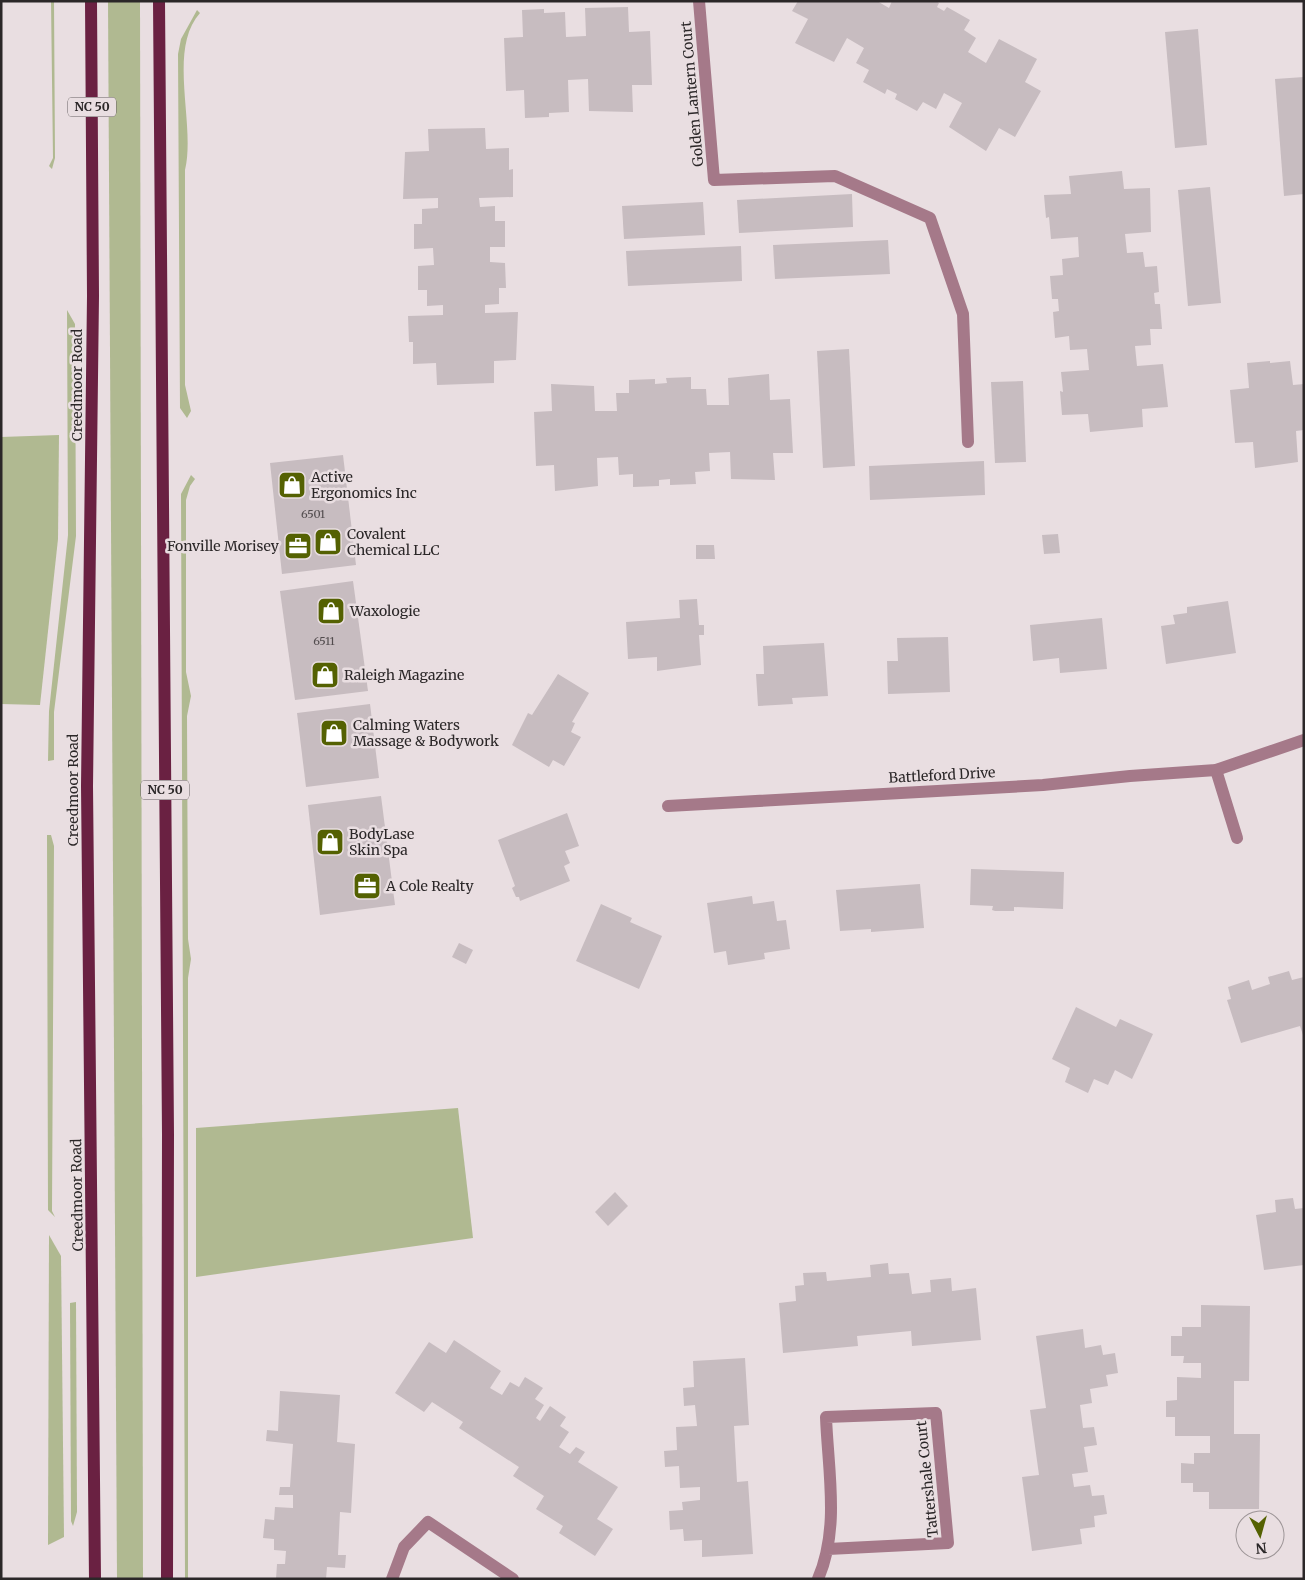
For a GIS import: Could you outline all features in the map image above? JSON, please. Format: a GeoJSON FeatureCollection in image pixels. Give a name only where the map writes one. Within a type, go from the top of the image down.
{"type":"FeatureCollection","features":[{"type":"Feature","properties":{"kind":"main road","name":"Creedmoor Road"},"geometry":{"type":"LineString","coordinates":[[91,1],[92,306],[88,796],[95,1579]]}},
{"type":"Feature","properties":{"kind":"main road","name":"NC 50"},"geometry":{"type":"LineString","coordinates":[[159,1],[168,1134],[168,1579]]}},
{"type":"Feature","properties":{"kind":"street","name":"Golden Lantern Court"},"geometry":{"type":"LineString","coordinates":[[699,1],[714,180],[835,176],[930,218],[963,314],[968,442]]}},
{"type":"Feature","properties":{"kind":"street","name":"Battleford Drive"},"geometry":{"type":"LineString","coordinates":[[668,806],[1043,785],[1216,770],[1304,740]]}},
{"type":"Feature","properties":{"kind":"street"},"geometry":{"type":"LineString","coordinates":[[1216,770],[1237,838]]}},
{"type":"Feature","properties":{"kind":"street","name":"Tattershale Court"},"geometry":{"type":"LineString","coordinates":[[818,1579],[832,1531],[826,1417],[936,1413],[948,1543],[828,1549]]}},
{"type":"Feature","properties":{"kind":"street"},"geometry":{"type":"LineString","coordinates":[[392,1579],[404,1547],[428,1522],[513,1579]]}},
{"type":"Feature","properties":{"kind":"green space"},"geometry":{"type":"Polygon","coordinates":[[[51,1],[54,1],[55,158],[52,169],[49,166],[53,158],[51,1]]]}},
{"type":"Feature","properties":{"kind":"green space"},"geometry":{"type":"Polygon","coordinates":[[[108,1],[140,1],[143,1579],[117,1579],[108,1]]]}},
{"type":"Feature","properties":{"kind":"green space"},"geometry":{"type":"Polygon","coordinates":[[[197,10],[200,13],[190,28],[185,47],[184,67],[187,131],[185,170],[185,385],[191,411],[187,418],[180,408],[178,54],[181,39],[197,10]]]}},
{"type":"Feature","properties":{"kind":"green space"},"geometry":{"type":"Polygon","coordinates":[[[67,310],[75,324],[76,536],[54,712],[54,760],[48,761],[49,711],[68,535],[67,310]]]}},
{"type":"Feature","properties":{"kind":"green space"},"geometry":{"type":"Polygon","coordinates":[[[59,435],[58,539],[40,705],[1,704],[1,437],[59,435]]]}},
{"type":"Feature","properties":{"kind":"green space"},"geometry":{"type":"Polygon","coordinates":[[[191,475],[195,479],[190,486],[186,500],[186,672],[191,696],[187,716],[188,939],[191,959],[188,978],[188,1579],[185,1579],[181,494],[191,475]]]}},
{"type":"Feature","properties":{"kind":"green space"},"geometry":{"type":"Polygon","coordinates":[[[47,835],[51,835],[54,846],[52,1211],[55,1217],[48,1210],[47,835]]]}},
{"type":"Feature","properties":{"kind":"green space"},"geometry":{"type":"Polygon","coordinates":[[[458,1108],[473,1238],[196,1277],[196,1128],[458,1108]]]}},
{"type":"Feature","properties":{"kind":"green space"},"geometry":{"type":"Polygon","coordinates":[[[49,1235],[61,1256],[64,1537],[48,1545],[49,1235]]]}},
{"type":"Feature","properties":{"kind":"green space"},"geometry":{"type":"Polygon","coordinates":[[[76,1302],[77,1512],[73,1526],[71,1521],[70,1303],[76,1302]]]}},
{"type":"Feature","properties":{"kind":"building"},"geometry":{"type":"Polygon","coordinates":[[[798,1],[877,1],[889,8],[892,1],[936,1],[939,3],[937,7],[944,11],[947,7],[970,20],[964,30],[976,38],[968,52],[986,63],[999,39],[1037,59],[1025,82],[1041,91],[1015,137],[999,128],[986,151],[949,127],[962,103],[944,93],[936,109],[923,102],[917,111],[895,99],[897,94],[887,89],[885,94],[863,82],[869,70],[856,63],[864,48],[847,38],[834,62],[795,43],[808,19],[792,11],[798,1]]]}},
{"type":"Feature","properties":{"kind":"building"},"geometry":{"type":"Polygon","coordinates":[[[628,7],[629,32],[650,31],[652,85],[632,85],[633,112],[589,111],[588,79],[568,80],[569,112],[549,113],[549,117],[525,118],[524,90],[506,91],[504,38],[523,37],[522,10],[544,9],[544,13],[565,12],[566,37],[586,36],[585,8],[628,7]]]}},
{"type":"Feature","properties":{"kind":"building"},"geometry":{"type":"Polygon","coordinates":[[[1198,29],[1207,145],[1175,148],[1165,32],[1198,29]]]}},
{"type":"Feature","properties":{"kind":"building"},"geometry":{"type":"Polygon","coordinates":[[[1304,77],[1304,194],[1284,196],[1275,79],[1304,77]]]}},
{"type":"Feature","properties":{"kind":"building"},"geometry":{"type":"Polygon","coordinates":[[[485,128],[486,149],[509,148],[509,170],[513,169],[513,197],[479,198],[480,207],[495,206],[495,221],[505,221],[505,247],[490,247],[490,262],[505,263],[506,288],[499,288],[499,304],[485,305],[485,313],[518,312],[516,360],[494,361],[494,383],[437,385],[436,363],[413,364],[413,342],[409,342],[408,316],[443,315],[443,305],[427,306],[427,290],[418,290],[418,266],[434,265],[433,248],[414,249],[414,224],[422,224],[422,209],[438,208],[438,198],[403,199],[405,152],[429,151],[428,129],[485,128]]]}},
{"type":"Feature","properties":{"kind":"building"},"geometry":{"type":"Polygon","coordinates":[[[1122,171],[1124,189],[1150,188],[1151,232],[1125,234],[1127,253],[1143,252],[1145,267],[1157,266],[1159,292],[1154,293],[1155,304],[1160,304],[1162,329],[1150,329],[1151,345],[1135,346],[1137,366],[1163,364],[1168,407],[1142,409],[1143,427],[1090,432],[1088,414],[1062,415],[1060,391],[1063,392],[1061,372],[1089,370],[1087,349],[1070,350],[1069,336],[1055,338],[1053,312],[1059,311],[1058,299],[1052,299],[1050,276],[1063,275],[1062,259],[1079,257],[1078,237],[1051,239],[1049,217],[1046,218],[1044,195],[1071,194],[1069,176],[1122,171]]]}},
{"type":"Feature","properties":{"kind":"building"},"geometry":{"type":"Polygon","coordinates":[[[1210,187],[1221,303],[1188,306],[1178,190],[1210,187]]]}},
{"type":"Feature","properties":{"kind":"building"},"geometry":{"type":"Polygon","coordinates":[[[852,194],[853,227],[739,233],[737,200],[852,194]]]}},
{"type":"Feature","properties":{"kind":"building"},"geometry":{"type":"Polygon","coordinates":[[[703,202],[705,235],[624,239],[622,206],[703,202]]]}},
{"type":"Feature","properties":{"kind":"building"},"geometry":{"type":"Polygon","coordinates":[[[888,240],[890,274],[775,279],[773,245],[888,240]]]}},
{"type":"Feature","properties":{"kind":"building"},"geometry":{"type":"Polygon","coordinates":[[[741,246],[742,281],[628,286],[626,251],[741,246]]]}},
{"type":"Feature","properties":{"kind":"building"},"geometry":{"type":"Polygon","coordinates":[[[849,349],[855,466],[823,468],[817,351],[849,349]]]}},
{"type":"Feature","properties":{"kind":"building"},"geometry":{"type":"Polygon","coordinates":[[[1270,361],[1270,363],[1290,361],[1293,385],[1304,384],[1304,430],[1296,431],[1298,462],[1255,468],[1253,442],[1235,443],[1230,390],[1249,388],[1247,363],[1270,361]]]}},
{"type":"Feature","properties":{"kind":"building"},"geometry":{"type":"Polygon","coordinates":[[[769,374],[770,400],[790,399],[793,453],[773,453],[775,480],[731,479],[730,452],[709,453],[710,471],[695,472],[696,484],[670,485],[670,479],[659,480],[659,486],[633,487],[633,474],[619,475],[618,457],[597,458],[598,486],[555,491],[554,465],[536,466],[534,412],[552,411],[551,384],[594,386],[595,411],[617,411],[616,393],[629,393],[629,380],[655,379],[655,384],[667,383],[666,378],[691,377],[691,389],[706,389],[707,405],[729,405],[728,378],[769,374]]]}},
{"type":"Feature","properties":{"kind":"building"},"geometry":{"type":"Polygon","coordinates":[[[1023,381],[1026,462],[995,463],[991,382],[1023,381]]]}},
{"type":"Feature","properties":{"kind":"building"},"geometry":{"type":"Polygon","coordinates":[[[343,455],[356,565],[282,574],[270,463],[343,455]]]}},
{"type":"Feature","properties":{"kind":"building"},"geometry":{"type":"Polygon","coordinates":[[[984,461],[985,495],[870,500],[869,466],[984,461]]]}},
{"type":"Feature","properties":{"kind":"building"},"geometry":{"type":"Polygon","coordinates":[[[1058,534],[1060,553],[1044,554],[1042,535],[1058,534]]]}},
{"type":"Feature","properties":{"kind":"building"},"geometry":{"type":"Polygon","coordinates":[[[696,545],[714,545],[715,559],[696,559],[696,545]]]}},
{"type":"Feature","properties":{"kind":"building"},"geometry":{"type":"Polygon","coordinates":[[[353,581],[368,691],[295,700],[280,591],[353,581]]]}},
{"type":"Feature","properties":{"kind":"building"},"geometry":{"type":"Polygon","coordinates":[[[697,599],[699,625],[704,625],[704,635],[699,635],[701,665],[657,671],[657,657],[628,659],[626,622],[680,618],[679,600],[697,599]]]}},
{"type":"Feature","properties":{"kind":"building"},"geometry":{"type":"Polygon","coordinates":[[[1228,601],[1236,653],[1166,664],[1161,626],[1175,624],[1173,615],[1187,613],[1187,607],[1228,601]]]}},
{"type":"Feature","properties":{"kind":"building"},"geometry":{"type":"Polygon","coordinates":[[[1102,618],[1107,669],[1060,673],[1059,658],[1033,661],[1030,625],[1102,618]]]}},
{"type":"Feature","properties":{"kind":"building"},"geometry":{"type":"Polygon","coordinates":[[[948,637],[950,692],[888,694],[887,661],[898,661],[897,638],[948,637]]]}},
{"type":"Feature","properties":{"kind":"building"},"geometry":{"type":"Polygon","coordinates":[[[824,643],[828,696],[792,698],[793,704],[758,706],[756,674],[764,674],[763,646],[824,643]]]}},
{"type":"Feature","properties":{"kind":"building"},"geometry":{"type":"Polygon","coordinates":[[[558,674],[589,693],[572,722],[575,723],[571,732],[581,737],[564,766],[553,760],[549,767],[512,745],[528,713],[532,715],[558,674]]]}},
{"type":"Feature","properties":{"kind":"building"},"geometry":{"type":"Polygon","coordinates":[[[370,704],[379,778],[306,787],[297,713],[370,704]]]}},
{"type":"Feature","properties":{"kind":"building"},"geometry":{"type":"Polygon","coordinates":[[[381,796],[395,905],[320,915],[308,805],[381,796]]]}},
{"type":"Feature","properties":{"kind":"building"},"geometry":{"type":"Polygon","coordinates":[[[567,813],[579,846],[565,851],[570,863],[564,866],[570,881],[520,901],[512,888],[515,886],[498,840],[567,813]]]}},
{"type":"Feature","properties":{"kind":"building"},"geometry":{"type":"Polygon","coordinates":[[[971,869],[1064,872],[1063,909],[1014,907],[1014,911],[995,911],[992,910],[993,906],[970,905],[971,869]]]}},
{"type":"Feature","properties":{"kind":"building"},"geometry":{"type":"Polygon","coordinates":[[[920,884],[924,928],[871,932],[871,929],[840,931],[836,890],[920,884]]]}},
{"type":"Feature","properties":{"kind":"building"},"geometry":{"type":"Polygon","coordinates":[[[752,896],[753,904],[774,901],[777,921],[786,920],[790,949],[764,953],[765,959],[728,965],[726,951],[714,953],[707,903],[752,896]]]}},
{"type":"Feature","properties":{"kind":"building"},"geometry":{"type":"Polygon","coordinates":[[[601,904],[632,918],[630,922],[662,936],[639,989],[576,961],[601,904]]]}},
{"type":"Feature","properties":{"kind":"building"},"geometry":{"type":"Polygon","coordinates":[[[459,943],[473,950],[466,964],[452,957],[459,943]]]}},
{"type":"Feature","properties":{"kind":"building"},"geometry":{"type":"Polygon","coordinates":[[[1289,971],[1292,980],[1304,977],[1304,1038],[1300,1026],[1241,1043],[1227,1000],[1231,999],[1228,987],[1249,980],[1252,990],[1270,984],[1268,977],[1289,971]]]}},
{"type":"Feature","properties":{"kind":"building"},"geometry":{"type":"Polygon","coordinates":[[[1076,1007],[1116,1027],[1120,1019],[1153,1034],[1132,1079],[1115,1070],[1108,1085],[1094,1079],[1088,1093],[1065,1082],[1070,1068],[1052,1059],[1076,1007]]]}},
{"type":"Feature","properties":{"kind":"building"},"geometry":{"type":"Polygon","coordinates":[[[615,1192],[628,1206],[608,1226],[595,1212],[615,1192]]]}},
{"type":"Feature","properties":{"kind":"building"},"geometry":{"type":"Polygon","coordinates":[[[1293,1198],[1295,1209],[1304,1208],[1304,1265],[1264,1270],[1256,1215],[1276,1212],[1275,1200],[1293,1198]]]}},
{"type":"Feature","properties":{"kind":"building"},"geometry":{"type":"Polygon","coordinates":[[[888,1263],[889,1274],[909,1273],[912,1294],[931,1292],[930,1280],[951,1278],[952,1291],[976,1288],[981,1340],[912,1346],[911,1331],[857,1336],[858,1346],[783,1353],[779,1303],[796,1301],[795,1286],[804,1285],[803,1273],[826,1272],[827,1281],[871,1277],[870,1265],[888,1263]]]}},
{"type":"Feature","properties":{"kind":"building"},"geometry":{"type":"Polygon","coordinates":[[[1201,1305],[1250,1306],[1249,1381],[1234,1381],[1234,1434],[1260,1434],[1259,1509],[1209,1509],[1209,1492],[1193,1492],[1193,1483],[1181,1483],[1181,1463],[1194,1464],[1194,1453],[1210,1453],[1210,1436],[1175,1436],[1175,1417],[1166,1417],[1166,1401],[1177,1400],[1177,1377],[1201,1378],[1201,1363],[1183,1363],[1184,1356],[1171,1356],[1171,1336],[1182,1336],[1182,1327],[1201,1327],[1201,1305]]]}},
{"type":"Feature","properties":{"kind":"building"},"geometry":{"type":"Polygon","coordinates":[[[1083,1329],[1085,1348],[1101,1345],[1103,1355],[1115,1353],[1118,1373],[1106,1375],[1108,1386],[1090,1389],[1092,1403],[1080,1405],[1083,1428],[1094,1427],[1097,1445],[1084,1447],[1088,1472],[1072,1474],[1074,1487],[1090,1485],[1092,1496],[1104,1495],[1107,1514],[1094,1516],[1095,1527],[1080,1529],[1082,1544],[1032,1551],[1022,1477],[1039,1475],[1030,1410],[1046,1408],[1036,1336],[1083,1329]]]}},
{"type":"Feature","properties":{"kind":"building"},"geometry":{"type":"Polygon","coordinates":[[[454,1340],[501,1371],[490,1388],[502,1395],[510,1382],[519,1387],[525,1377],[543,1388],[535,1399],[544,1405],[536,1418],[540,1421],[550,1406],[566,1417],[560,1426],[569,1432],[559,1447],[570,1454],[576,1447],[585,1452],[578,1462],[618,1487],[597,1519],[613,1529],[595,1556],[559,1533],[563,1526],[536,1509],[544,1496],[513,1476],[519,1467],[459,1428],[463,1422],[432,1402],[424,1412],[395,1393],[429,1342],[446,1353],[454,1340]]]}},
{"type":"Feature","properties":{"kind":"building"},"geometry":{"type":"Polygon","coordinates":[[[745,1358],[749,1425],[734,1426],[737,1482],[748,1481],[753,1554],[702,1557],[702,1540],[684,1541],[683,1529],[670,1530],[669,1511],[683,1510],[682,1502],[700,1500],[700,1487],[680,1488],[679,1466],[665,1467],[664,1451],[677,1450],[676,1427],[697,1426],[695,1405],[684,1406],[683,1388],[694,1387],[693,1361],[745,1358]]]}},
{"type":"Feature","properties":{"kind":"building"},"geometry":{"type":"Polygon","coordinates":[[[280,1391],[340,1395],[337,1442],[355,1444],[351,1513],[340,1512],[338,1555],[346,1555],[345,1568],[327,1567],[326,1579],[276,1579],[277,1564],[285,1564],[286,1551],[274,1550],[274,1539],[263,1538],[265,1519],[274,1520],[275,1507],[293,1508],[293,1495],[279,1495],[280,1487],[290,1487],[293,1444],[266,1441],[267,1430],[278,1431],[280,1391]]]}},
{"type":"Feature","properties":{"kind":"place","name":"Active Ergonomics Inc"},"geometry":{"type":"Point","coordinates":[292,485]}},
{"type":"Feature","properties":{"kind":"place","name":"Covalent Chemical LLC"},"geometry":{"type":"Point","coordinates":[328,542]}},
{"type":"Feature","properties":{"kind":"place","name":"Fonville Morisey"},"geometry":{"type":"Point","coordinates":[298,546]}},
{"type":"Feature","properties":{"kind":"place","name":"Waxologie"},"geometry":{"type":"Point","coordinates":[331,611]}},
{"type":"Feature","properties":{"kind":"place","name":"Raleigh Magazine"},"geometry":{"type":"Point","coordinates":[325,675]}},
{"type":"Feature","properties":{"kind":"place","name":"Calming Waters Massage & Bodywork"},"geometry":{"type":"Point","coordinates":[334,733]}},
{"type":"Feature","properties":{"kind":"place","name":"BodyLase Skin Spa"},"geometry":{"type":"Point","coordinates":[330,842]}},
{"type":"Feature","properties":{"kind":"place","name":"A Cole Realty"},"geometry":{"type":"Point","coordinates":[367,886]}}]}
